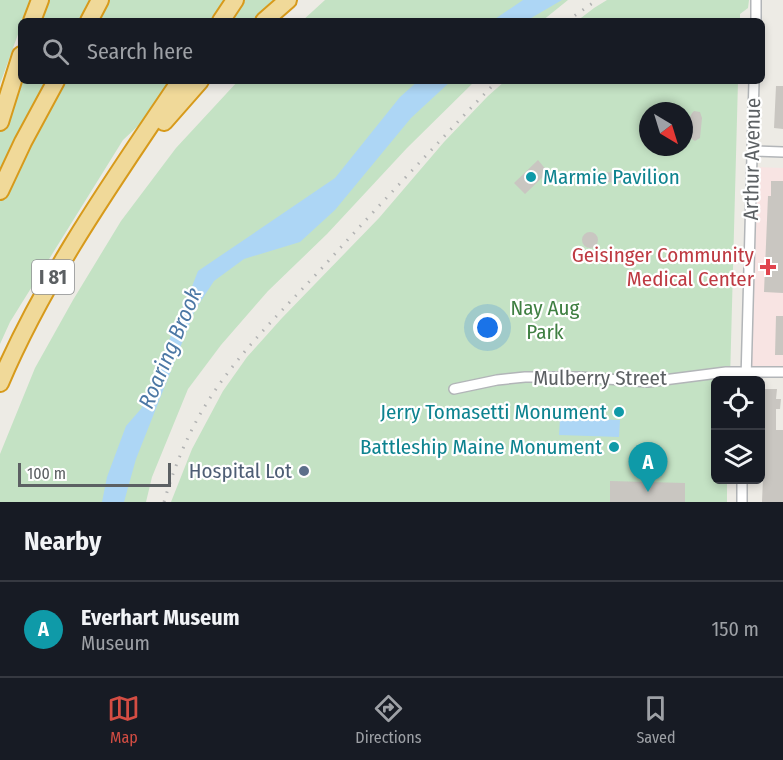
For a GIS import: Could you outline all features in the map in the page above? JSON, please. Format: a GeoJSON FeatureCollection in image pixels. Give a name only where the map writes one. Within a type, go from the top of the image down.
{"type":"FeatureCollection","features":[{"type":"Feature","properties":{"kind":"highway"},"geometry":{"type":"LineString","coordinates":[[33,18],[40,0]]}},
{"type":"Feature","properties":{"kind":"highway"},"geometry":{"type":"LineString","coordinates":[[91,18],[100,0]]}},
{"type":"Feature","properties":{"kind":"highway"},"geometry":{"type":"LineString","coordinates":[[223,18],[235,0]]}},
{"type":"Feature","properties":{"kind":"highway"},"geometry":{"type":"LineString","coordinates":[[267,18],[288,0]]}},
{"type":"Feature","properties":{"kind":"highway"},"geometry":{"type":"LineString","coordinates":[[0,122],[18,65]]}},
{"type":"Feature","properties":{"kind":"highway"},"geometry":{"type":"LineString","coordinates":[[0,191],[54,84]]}},
{"type":"Feature","properties":{"kind":"highway","name":"I 81"},"geometry":{"type":"LineString","coordinates":[[0,383],[47,286],[178,84]]}},
{"type":"Feature","properties":{"kind":"highway"},"geometry":{"type":"LineString","coordinates":[[116,177],[197,84]]}},
{"type":"Feature","properties":{"kind":"street"},"geometry":{"type":"LineString","coordinates":[[756,0],[756,18]]}},
{"type":"Feature","properties":{"kind":"street","name":"Arthur Avenue"},"geometry":{"type":"LineString","coordinates":[[746,376],[754,84]]}},
{"type":"Feature","properties":{"kind":"street"},"geometry":{"type":"LineString","coordinates":[[753,151],[783,152]]}},
{"type":"Feature","properties":{"kind":"street","name":"Mulberry Street"},"geometry":{"type":"LineString","coordinates":[[454,389],[525,377],[580,377],[648,382],[726,372],[746,376],[783,372]]}},
{"type":"Feature","properties":{"kind":"street"},"geometry":{"type":"LineString","coordinates":[[741,502],[742,484]]}},
{"type":"Feature","properties":{"kind":"shaded area","name":"Geisinger Community Medical Center"},"geometry":{"type":"Polygon","coordinates":[[[757,167],[783,168],[783,367],[749,366],[757,167]]]}},
{"type":"Feature","properties":{"kind":"green space"},"geometry":{"type":"Polygon","coordinates":[[[0,0],[30,0],[24,18],[18,18],[18,34],[0,84],[0,0]]]}},
{"type":"Feature","properties":{"kind":"green space"},"geometry":{"type":"Polygon","coordinates":[[[37,0],[273,0],[254,18],[30,18],[37,0]]]}},
{"type":"Feature","properties":{"kind":"green space"},"geometry":{"type":"Polygon","coordinates":[[[325,0],[568,0],[546,18],[305,18],[325,0]]]}},
{"type":"Feature","properties":{"kind":"green space"},"geometry":{"type":"Polygon","coordinates":[[[607,0],[749,0],[748,8],[740,14],[740,18],[581,18],[607,0]]]}},
{"type":"Feature","properties":{"kind":"green space"},"geometry":{"type":"Polygon","coordinates":[[[18,51],[18,84],[183,84],[123,140],[10,322],[0,344],[0,101],[18,51]]]}},
{"type":"Feature","properties":{"kind":"green space"},"geometry":{"type":"Polygon","coordinates":[[[235,84],[472,84],[407,148],[327,234],[268,291],[221,345],[188,389],[152,477],[146,502],[0,502],[0,454],[35,368],[121,221],[176,148],[235,84]]]}},
{"type":"Feature","properties":{"kind":"green space","name":"Nay Aug Park"},"geometry":{"type":"Polygon","coordinates":[[[502,84],[738,84],[730,376],[711,376],[711,484],[727,484],[727,502],[171,502],[192,449],[223,391],[247,357],[379,218],[444,142],[502,84]]]}},
{"type":"Feature","properties":{"kind":"water"},"geometry":{"type":"Polygon","coordinates":[[[523,0],[562,0],[531,18],[496,18],[523,0]]]}},
{"type":"Feature","properties":{"kind":"water"},"geometry":{"type":"Polygon","coordinates":[[[415,84],[448,84],[411,118],[335,210],[300,242],[244,259],[214,281],[195,310],[136,459],[124,502],[102,502],[107,477],[126,426],[147,402],[198,271],[335,178],[400,97],[415,84]]]}},
{"type":"Feature","properties":{"kind":"water"},"geometry":{"type":"Polygon","coordinates":[[[560,418],[620,420],[619,437],[559,435],[560,418]]]}},
{"type":"Feature","properties":{"kind":"building"},"geometry":{"type":"Polygon","coordinates":[[[776,86],[783,86],[783,129],[774,128],[776,86]]]}},
{"type":"Feature","properties":{"kind":"building"},"geometry":{"type":"Polygon","coordinates":[[[693,112],[700,112],[702,118],[700,138],[695,141],[693,140],[693,112]]]}},
{"type":"Feature","properties":{"kind":"building","name":"Marmie Pavilion"},"geometry":{"type":"Polygon","coordinates":[[[538,160],[548,172],[525,194],[514,183],[538,160]]]}},
{"type":"Feature","properties":{"kind":"building"},"geometry":{"type":"Polygon","coordinates":[[[601,172],[629,173],[629,183],[601,182],[601,172]]]}},
{"type":"Feature","properties":{"kind":"building"},"geometry":{"type":"Polygon","coordinates":[[[771,181],[783,181],[783,293],[764,292],[768,196],[771,196],[771,181]]]}},
{"type":"Feature","properties":{"kind":"building"},"geometry":{"type":"Polygon","coordinates":[[[590,232],[598,240],[590,248],[582,240],[590,232]]]}},
{"type":"Feature","properties":{"kind":"building"},"geometry":{"type":"Polygon","coordinates":[[[776,316],[783,316],[783,355],[775,355],[776,316]]]}},
{"type":"Feature","properties":{"kind":"building"},"geometry":{"type":"Polygon","coordinates":[[[765,389],[777,389],[776,399],[781,399],[780,409],[776,409],[776,430],[783,430],[783,502],[762,502],[763,484],[765,484],[765,389]]]}},
{"type":"Feature","properties":{"kind":"building"},"geometry":{"type":"Polygon","coordinates":[[[610,481],[685,483],[685,502],[610,502],[610,481]]]}},
{"type":"Feature","properties":{"kind":"waterway","name":"Roaring Brook"},"geometry":{"type":"LineString","coordinates":[[143,408],[186,303]]}},
{"type":"Feature","properties":{"kind":"railway"},"geometry":{"type":"LineString","coordinates":[[571,18],[597,0]]}},
{"type":"Feature","properties":{"kind":"railway"},"geometry":{"type":"LineString","coordinates":[[164,502],[190,433],[212,395],[237,361],[494,84]]}},
{"type":"Feature","properties":{"kind":"place","name":"Marmie Pavilion"},"geometry":{"type":"Point","coordinates":[531,177]}},
{"type":"Feature","properties":{"kind":"place","name":"Geisinger Community Medical Center"},"geometry":{"type":"Point","coordinates":[768,267]}},
{"type":"Feature","properties":{"kind":"place","name":"Jerry Tomasetti Monument"},"geometry":{"type":"Point","coordinates":[619,412]}},
{"type":"Feature","properties":{"kind":"place","name":"Battleship Maine Monument"},"geometry":{"type":"Point","coordinates":[614,447]}},
{"type":"Feature","properties":{"kind":"place","name":"Hospital Lot"},"geometry":{"type":"Point","coordinates":[304,471]}},
{"type":"Feature","properties":{"kind":"place","name":"Everhart Museum"},"geometry":{"type":"Point","coordinates":[648,492]}}]}
